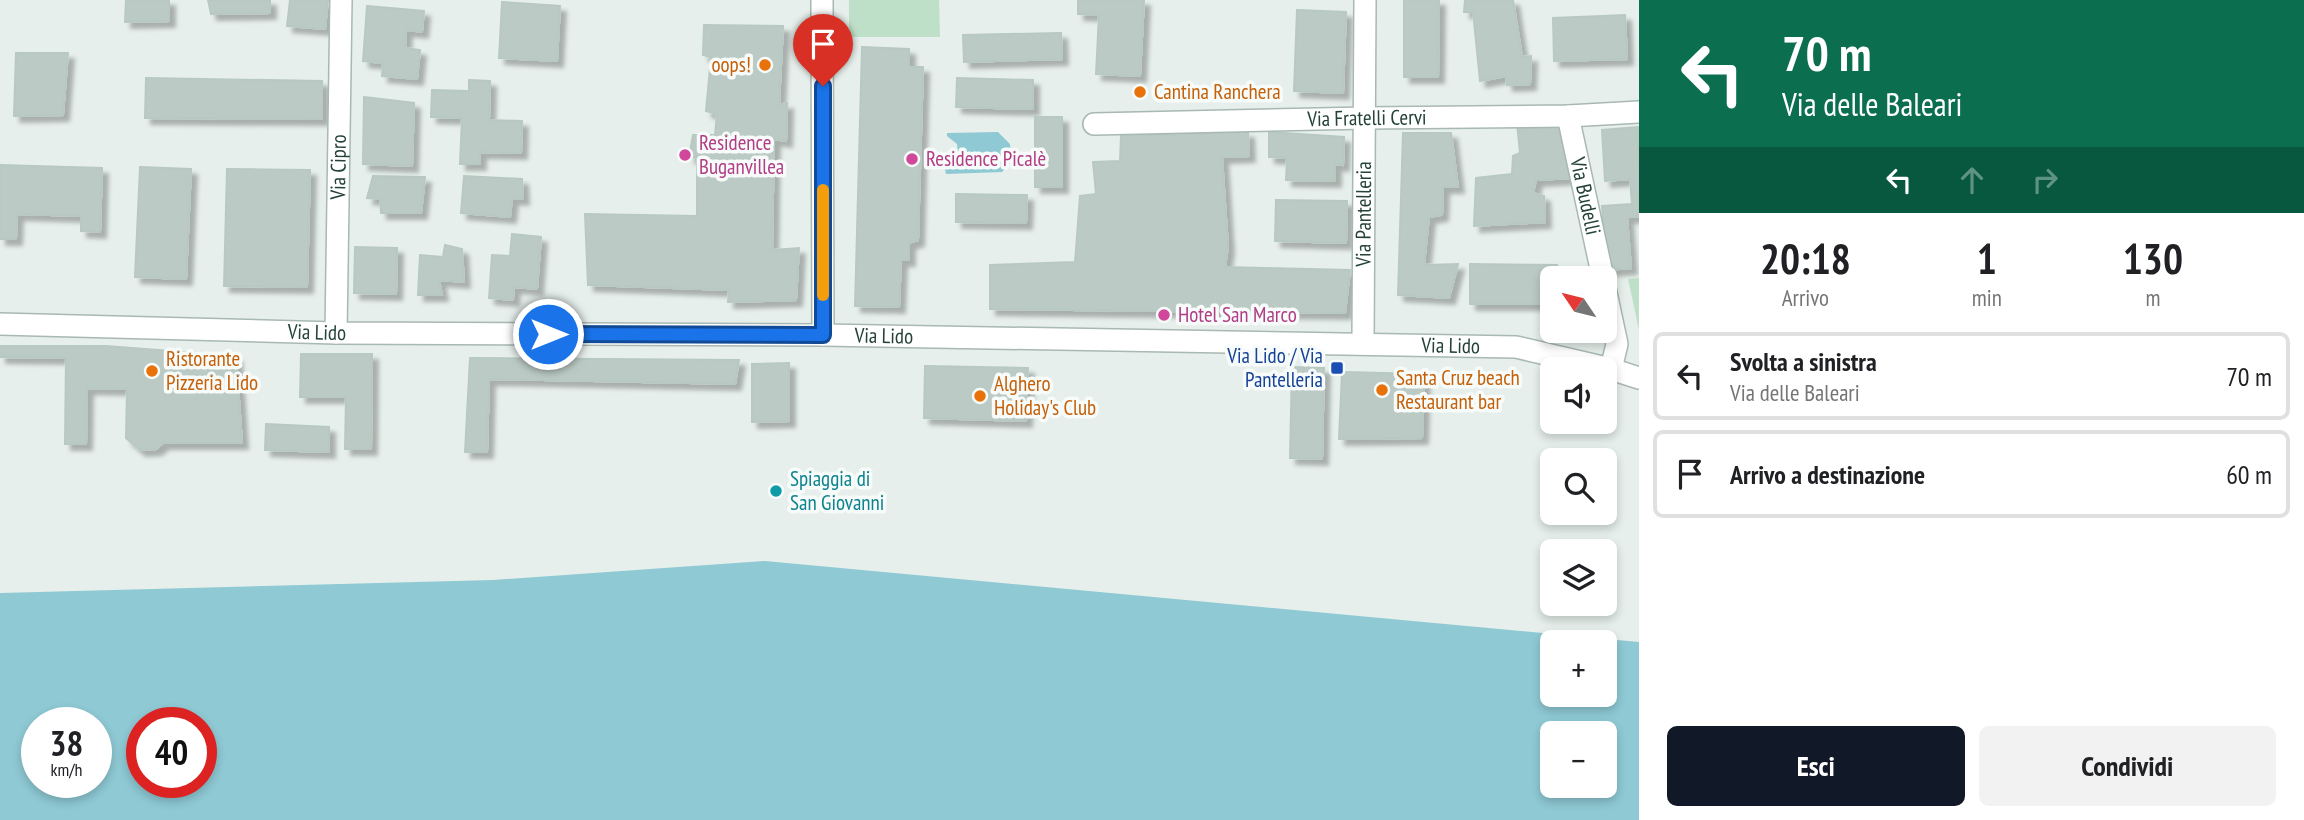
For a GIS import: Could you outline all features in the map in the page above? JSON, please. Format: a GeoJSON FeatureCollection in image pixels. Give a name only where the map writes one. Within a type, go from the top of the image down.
{"type":"FeatureCollection","features":[{"type":"Feature","properties":{"kind":"street","name":"Via Cipro"},"geometry":{"type":"LineString","coordinates":[[336,333],[341,0]]}},
{"type":"Feature","properties":{"kind":"street"},"geometry":{"type":"LineString","coordinates":[[822,0],[823,335]]}},
{"type":"Feature","properties":{"kind":"street","name":"Via Pantelleria"},"geometry":{"type":"LineString","coordinates":[[1363,344],[1365,0]]}},
{"type":"Feature","properties":{"kind":"street","name":"Via Fratelli Cervi"},"geometry":{"type":"LineString","coordinates":[[1094,124],[1568,116],[1639,112]]}},
{"type":"Feature","properties":{"kind":"street","name":"Via Budelli"},"geometry":{"type":"LineString","coordinates":[[1568,116],[1600,266]]}},
{"type":"Feature","properties":{"kind":"street","name":"Via Lido"},"geometry":{"type":"LineString","coordinates":[[0,324],[336,333],[823,335],[1516,347],[1559,357]]}},
{"type":"Feature","properties":{"kind":"street","name":"Via Lido"},"geometry":{"type":"LineString","coordinates":[[1617,371],[1639,378]]}},
{"type":"Feature","properties":{"kind":"green space"},"geometry":{"type":"Polygon","coordinates":[[[849,0],[939,0],[940,37],[849,37],[849,0]]]}},
{"type":"Feature","properties":{"kind":"green space"},"geometry":{"type":"Polygon","coordinates":[[[1639,278],[1639,330],[1628,279],[1639,278]]]}},
{"type":"Feature","properties":{"kind":"water"},"geometry":{"type":"Polygon","coordinates":[[[998,132],[1010,144],[1011,162],[1002,172],[946,174],[945,169],[955,162],[958,153],[957,144],[947,133],[998,132]]]}},
{"type":"Feature","properties":{"kind":"water"},"geometry":{"type":"Polygon","coordinates":[[[765,561],[1540,633],[1540,707],[1617,707],[1617,640],[1639,642],[1639,820],[0,820],[0,593],[493,580],[765,561]]]}},
{"type":"Feature","properties":{"kind":"building"},"geometry":{"type":"Polygon","coordinates":[[[126,0],[169,0],[169,21],[125,22],[126,0]]]}},
{"type":"Feature","properties":{"kind":"building"},"geometry":{"type":"Polygon","coordinates":[[[208,0],[270,0],[270,13],[211,14],[208,0]]]}},
{"type":"Feature","properties":{"kind":"building"},"geometry":{"type":"Polygon","coordinates":[[[290,0],[328,0],[325,29],[287,26],[290,0]]]}},
{"type":"Feature","properties":{"kind":"building"},"geometry":{"type":"Polygon","coordinates":[[[1078,0],[1144,0],[1140,76],[1096,74],[1099,15],[1078,14],[1078,0]]]}},
{"type":"Feature","properties":{"kind":"building"},"geometry":{"type":"Polygon","coordinates":[[[1404,0],[1439,0],[1438,77],[1404,77],[1404,0]]]}},
{"type":"Feature","properties":{"kind":"building"},"geometry":{"type":"Polygon","coordinates":[[[1465,0],[1513,0],[1522,57],[1531,56],[1530,84],[1507,85],[1506,76],[1480,81],[1473,12],[1464,12],[1465,0]]]}},
{"type":"Feature","properties":{"kind":"building"},"geometry":{"type":"Polygon","coordinates":[[[502,2],[560,6],[557,61],[499,58],[502,2]]]}},
{"type":"Feature","properties":{"kind":"building"},"geometry":{"type":"Polygon","coordinates":[[[367,6],[424,11],[422,32],[406,30],[405,48],[420,50],[417,79],[382,76],[383,63],[363,61],[367,6]]]}},
{"type":"Feature","properties":{"kind":"building"},"geometry":{"type":"Polygon","coordinates":[[[1297,10],[1346,12],[1343,93],[1294,91],[1297,10]]]}},
{"type":"Feature","properties":{"kind":"building"},"geometry":{"type":"Polygon","coordinates":[[[1625,15],[1627,59],[1554,61],[1553,18],[1625,15]]]}},
{"type":"Feature","properties":{"kind":"building"},"geometry":{"type":"Polygon","coordinates":[[[704,25],[783,26],[779,105],[787,103],[786,141],[774,139],[772,250],[799,248],[796,300],[728,302],[729,290],[588,285],[585,214],[697,216],[697,158],[689,157],[693,135],[715,135],[717,114],[706,111],[711,57],[703,55],[704,25]]]}},
{"type":"Feature","properties":{"kind":"building"},"geometry":{"type":"Polygon","coordinates":[[[1061,33],[1062,59],[964,62],[963,35],[1061,33]]]}},
{"type":"Feature","properties":{"kind":"building"},"geometry":{"type":"Polygon","coordinates":[[[862,47],[909,49],[909,67],[923,67],[918,240],[909,243],[909,260],[901,260],[899,307],[855,306],[862,47]]]}},
{"type":"Feature","properties":{"kind":"building"},"geometry":{"type":"Polygon","coordinates":[[[16,53],[68,53],[63,115],[14,116],[16,53]]]}},
{"type":"Feature","properties":{"kind":"building"},"geometry":{"type":"Polygon","coordinates":[[[146,78],[322,81],[322,119],[145,118],[146,78]]]}},
{"type":"Feature","properties":{"kind":"building"},"geometry":{"type":"Polygon","coordinates":[[[957,78],[1033,80],[1033,109],[956,107],[957,78]]]}},
{"type":"Feature","properties":{"kind":"building"},"geometry":{"type":"Polygon","coordinates":[[[469,80],[490,81],[489,120],[522,121],[521,153],[480,152],[480,164],[460,164],[462,118],[431,117],[432,90],[469,91],[469,80]]]}},
{"type":"Feature","properties":{"kind":"building"},"geometry":{"type":"Polygon","coordinates":[[[364,97],[414,103],[412,166],[363,164],[364,97]]]}},
{"type":"Feature","properties":{"kind":"building"},"geometry":{"type":"Polygon","coordinates":[[[1035,117],[1062,117],[1062,187],[1035,187],[1035,117]]]}},
{"type":"Feature","properties":{"kind":"building"},"geometry":{"type":"Polygon","coordinates":[[[1560,122],[1572,178],[1536,180],[1533,193],[1544,196],[1545,222],[1474,226],[1476,178],[1512,174],[1513,156],[1520,153],[1517,123],[1560,122]]]}},
{"type":"Feature","properties":{"kind":"building"},"geometry":{"type":"Polygon","coordinates":[[[1638,127],[1639,216],[1627,217],[1631,268],[1617,269],[1617,266],[1607,266],[1602,206],[1632,204],[1630,179],[1605,181],[1602,130],[1638,127]]]}},
{"type":"Feature","properties":{"kind":"building"},"geometry":{"type":"Polygon","coordinates":[[[1248,132],[1249,156],[1222,157],[1228,247],[1225,267],[1350,270],[1345,313],[990,309],[990,265],[1075,262],[1080,196],[1096,194],[1093,162],[1120,161],[1121,136],[1248,132]]]}},
{"type":"Feature","properties":{"kind":"building"},"geometry":{"type":"Polygon","coordinates":[[[1269,132],[1344,137],[1343,165],[1335,164],[1335,181],[1286,180],[1287,158],[1269,157],[1269,132]]]}},
{"type":"Feature","properties":{"kind":"building"},"geometry":{"type":"Polygon","coordinates":[[[1403,133],[1451,133],[1458,187],[1443,187],[1442,215],[1429,217],[1424,265],[1458,264],[1449,298],[1398,295],[1403,133]]]}},
{"type":"Feature","properties":{"kind":"building"},"geometry":{"type":"Polygon","coordinates":[[[0,165],[102,168],[100,232],[81,231],[81,216],[17,214],[16,239],[0,239],[0,165]]]}},
{"type":"Feature","properties":{"kind":"building"},"geometry":{"type":"Polygon","coordinates":[[[140,167],[191,169],[186,279],[135,277],[140,167]]]}},
{"type":"Feature","properties":{"kind":"building"},"geometry":{"type":"Polygon","coordinates":[[[227,169],[310,170],[307,287],[224,286],[227,169]]]}},
{"type":"Feature","properties":{"kind":"building"},"geometry":{"type":"Polygon","coordinates":[[[373,176],[425,177],[421,213],[381,213],[380,199],[367,198],[373,176]]]}},
{"type":"Feature","properties":{"kind":"building"},"geometry":{"type":"Polygon","coordinates":[[[464,176],[522,179],[523,199],[512,198],[510,217],[461,213],[464,176]]]}},
{"type":"Feature","properties":{"kind":"building"},"geometry":{"type":"Polygon","coordinates":[[[956,194],[1027,195],[1026,223],[956,222],[956,194]]]}},
{"type":"Feature","properties":{"kind":"building"},"geometry":{"type":"Polygon","coordinates":[[[1276,200],[1347,201],[1346,243],[1275,241],[1276,200]]]}},
{"type":"Feature","properties":{"kind":"building"},"geometry":{"type":"Polygon","coordinates":[[[512,234],[541,237],[537,289],[514,287],[513,300],[489,298],[492,255],[510,256],[512,234]]]}},
{"type":"Feature","properties":{"kind":"building"},"geometry":{"type":"Polygon","coordinates":[[[445,245],[462,249],[464,282],[439,280],[442,295],[418,295],[420,255],[443,257],[445,245]]]}},
{"type":"Feature","properties":{"kind":"building"},"geometry":{"type":"Polygon","coordinates":[[[355,247],[397,248],[396,294],[354,293],[355,247]]]}},
{"type":"Feature","properties":{"kind":"building"},"geometry":{"type":"Polygon","coordinates":[[[1470,264],[1557,265],[1540,266],[1540,304],[1470,304],[1470,264]]]}},
{"type":"Feature","properties":{"kind":"building"},"geometry":{"type":"Polygon","coordinates":[[[0,346],[106,346],[236,356],[242,443],[163,443],[156,449],[140,450],[126,438],[127,389],[87,388],[86,444],[65,444],[66,358],[0,357],[0,346]]]}},
{"type":"Feature","properties":{"kind":"building"},"geometry":{"type":"Polygon","coordinates":[[[301,354],[372,354],[371,449],[345,449],[346,397],[300,397],[301,354]]]}},
{"type":"Feature","properties":{"kind":"building"},"geometry":{"type":"Polygon","coordinates":[[[470,358],[739,360],[735,384],[489,379],[487,452],[465,452],[470,358]]]}},
{"type":"Feature","properties":{"kind":"building"},"geometry":{"type":"Polygon","coordinates":[[[789,363],[789,421],[752,422],[752,364],[789,363]]]}},
{"type":"Feature","properties":{"kind":"building"},"geometry":{"type":"Polygon","coordinates":[[[925,366],[1028,368],[1026,421],[924,418],[925,366]]]}},
{"type":"Feature","properties":{"kind":"building"},"geometry":{"type":"Polygon","coordinates":[[[1292,367],[1324,368],[1322,459],[1290,458],[1292,367]]]}},
{"type":"Feature","properties":{"kind":"building"},"geometry":{"type":"Polygon","coordinates":[[[1342,372],[1424,374],[1422,438],[1339,439],[1342,372]]]}},
{"type":"Feature","properties":{"kind":"building"},"geometry":{"type":"Polygon","coordinates":[[[266,424],[329,427],[329,452],[265,450],[266,424]]]}},
{"type":"Feature","properties":{"kind":"slow traffic"},"geometry":{"type":"LineString","coordinates":[[823,190],[823,295]]}},
{"type":"Feature","properties":{"kind":"place","name":"oops!"},"geometry":{"type":"Point","coordinates":[765,65]}},
{"type":"Feature","properties":{"kind":"place","name":"Cantina Ranchera"},"geometry":{"type":"Point","coordinates":[1140,92]}},
{"type":"Feature","properties":{"kind":"place","name":"Residence Buganvillea"},"geometry":{"type":"Point","coordinates":[685,155]}},
{"type":"Feature","properties":{"kind":"place","name":"Residence Picalè"},"geometry":{"type":"Point","coordinates":[912,159]}},
{"type":"Feature","properties":{"kind":"place","name":"Hotel San Marco"},"geometry":{"type":"Point","coordinates":[1164,315]}},
{"type":"Feature","properties":{"kind":"place","name":"Via Lido / Via Pantelleria"},"geometry":{"type":"Point","coordinates":[1337,368]}},
{"type":"Feature","properties":{"kind":"place","name":"Ristorante Pizzeria Lido"},"geometry":{"type":"Point","coordinates":[152,371]}},
{"type":"Feature","properties":{"kind":"place","name":"Santa Cruz beach Restaurant bar"},"geometry":{"type":"Point","coordinates":[1382,390]}},
{"type":"Feature","properties":{"kind":"place","name":"Alghero Holiday's Club"},"geometry":{"type":"Point","coordinates":[980,396]}},
{"type":"Feature","properties":{"kind":"place","name":"Spiaggia di San Giovanni"},"geometry":{"type":"Point","coordinates":[776,491]}},
{"type":"Feature","properties":{"kind":"route"},"geometry":{"type":"LineString","coordinates":[[548,334],[823,335],[823,86]]}}]}
